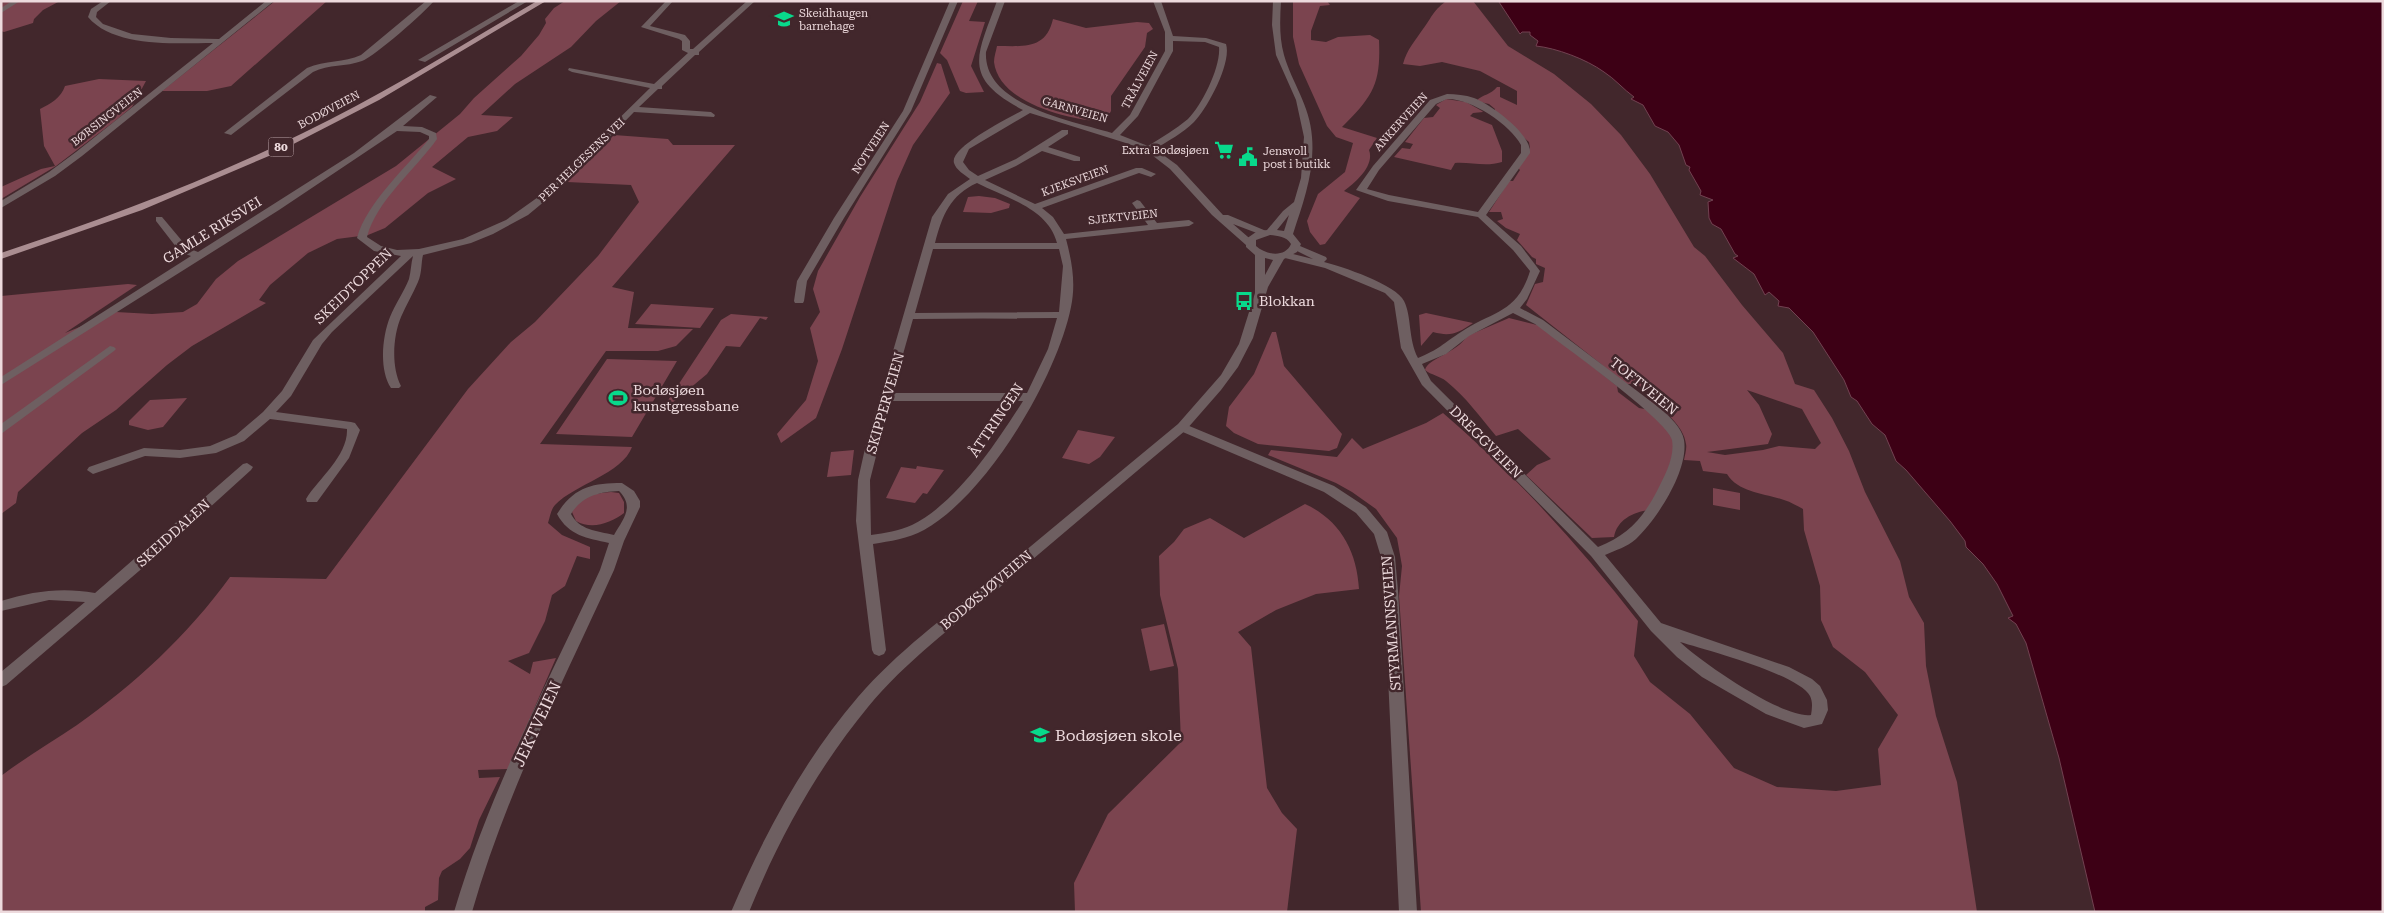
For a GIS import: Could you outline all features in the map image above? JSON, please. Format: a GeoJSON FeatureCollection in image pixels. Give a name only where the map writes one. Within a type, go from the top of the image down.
{"type":"FeatureCollection","features":[{"type":"Feature","properties":{"kind":"main road","name":"BODØVEIEN"},"geometry":{"type":"LineString","coordinates":[[1,256],[156,201],[273,151],[341,117],[543,1]]}},
{"type":"Feature","properties":{"kind":"street"},"geometry":{"type":"LineString","coordinates":[[1,11],[17,1]]}},
{"type":"Feature","properties":{"kind":"street"},"geometry":{"type":"LineString","coordinates":[[108,1],[94,11],[92,17],[102,28],[116,34],[148,38],[222,41]]}},
{"type":"Feature","properties":{"kind":"street","name":"BØRSINGVEIEN"},"geometry":{"type":"LineString","coordinates":[[1,204],[52,174],[79,154],[270,1]]}},
{"type":"Feature","properties":{"kind":"street"},"geometry":{"type":"LineString","coordinates":[[228,133],[310,70],[326,64],[355,61],[364,57],[431,1]]}},
{"type":"Feature","properties":{"kind":"street"},"geometry":{"type":"LineString","coordinates":[[422,60],[525,1]]}},
{"type":"Feature","properties":{"kind":"street"},"geometry":{"type":"LineString","coordinates":[[670,1],[645,27],[682,37],[686,41],[686,50],[696,53]]}},
{"type":"Feature","properties":{"kind":"street","name":"PER HELGESENS VEI"},"geometry":{"type":"LineString","coordinates":[[395,128],[426,131],[433,135],[433,139],[364,227],[362,238],[366,243],[382,249],[415,253],[447,247],[482,236],[525,213],[558,185],[599,141],[752,1]]}},
{"type":"Feature","properties":{"kind":"street","name":"NOTVEIEN"},"geometry":{"type":"LineString","coordinates":[[799,301],[802,281],[842,212],[907,111],[954,1]]}},
{"type":"Feature","properties":{"kind":"street","name":"GARNVEIEN"},"geometry":{"type":"LineString","coordinates":[[1001,1],[984,48],[983,65],[990,82],[998,90],[1029,110],[1115,135],[1149,148],[1173,164],[1218,215],[1250,243]]}},
{"type":"Feature","properties":{"kind":"street","name":"TRÅLVEIEN"},"geometry":{"type":"LineString","coordinates":[[1115,135],[1134,116],[1169,51],[1170,38],[1157,1]]}},
{"type":"Feature","properties":{"kind":"street"},"geometry":{"type":"LineString","coordinates":[[1277,1],[1276,33],[1280,55],[1300,100],[1308,138],[1306,178],[1297,204],[1296,215],[1288,235]]}},
{"type":"Feature","properties":{"kind":"street"},"geometry":{"type":"LineString","coordinates":[[1149,148],[1196,115],[1219,71],[1225,51],[1223,46],[1206,40],[1170,38]]}},
{"type":"Feature","properties":{"kind":"street"},"geometry":{"type":"LineString","coordinates":[[572,70],[659,86]]}},
{"type":"Feature","properties":{"kind":"street","name":"GAMLE RIKSVEI"},"geometry":{"type":"LineString","coordinates":[[1,382],[62,341],[336,169],[395,128],[433,97]]}},
{"type":"Feature","properties":{"kind":"street","name":"ANKERVEIEN"},"geometry":{"type":"LineString","coordinates":[[1458,97],[1478,104],[1524,142],[1526,148],[1524,153],[1481,215],[1388,198],[1361,190],[1376,168],[1433,102],[1440,98],[1458,97]]}},
{"type":"Feature","properties":{"kind":"street","name":"PER HELGESENS VEI"},"geometry":{"type":"LineString","coordinates":[[634,110],[711,116]]}},
{"type":"Feature","properties":{"kind":"street","name":"ÅTTRINGEN"},"geometry":{"type":"LineString","coordinates":[[866,540],[922,526],[968,486],[1018,419],[1044,371],[1063,315],[1068,289],[1068,265],[1062,241],[1049,217],[1036,207],[978,179],[960,166],[959,157],[972,143],[1029,110]]}},
{"type":"Feature","properties":{"kind":"street","name":"SKIPPERVEIEN"},"geometry":{"type":"LineString","coordinates":[[879,650],[863,521],[864,480],[872,444],[943,203],[963,186],[1012,165],[1066,132]]}},
{"type":"Feature","properties":{"kind":"street"},"geometry":{"type":"LineString","coordinates":[[1042,148],[1077,159]]}},
{"type":"Feature","properties":{"kind":"street","name":"KJEKSVEIEN"},"geometry":{"type":"LineString","coordinates":[[1036,207],[1139,170],[1151,174]]}},
{"type":"Feature","properties":{"kind":"street"},"geometry":{"type":"LineString","coordinates":[[1137,203],[1155,227]]}},
{"type":"Feature","properties":{"kind":"street"},"geometry":{"type":"LineString","coordinates":[[1268,233],[1297,204]]}},
{"type":"Feature","properties":{"kind":"street","name":"GARNVEIEN"},"geometry":{"type":"LineString","coordinates":[[1218,215],[1268,233]]}},
{"type":"Feature","properties":{"kind":"street"},"geometry":{"type":"LineString","coordinates":[[1415,364],[1442,352],[1465,334],[1514,309],[1522,299],[1533,278],[1535,271],[1517,248],[1481,215]]}},
{"type":"Feature","properties":{"kind":"street"},"geometry":{"type":"LineString","coordinates":[[158,219],[184,250],[199,256]]}},
{"type":"Feature","properties":{"kind":"street","name":"SJEKTVEIEN"},"geometry":{"type":"LineString","coordinates":[[929,246],[1062,241],[1189,223]]}},
{"type":"Feature","properties":{"kind":"street"},"geometry":{"type":"LineString","coordinates":[[1268,233],[1288,235],[1295,241],[1296,248],[1282,256],[1260,254],[1254,251],[1250,243],[1255,236],[1268,233]]}},
{"type":"Feature","properties":{"kind":"street","name":"DREGGVEIEN"},"geometry":{"type":"LineString","coordinates":[[1296,248],[1321,259],[1329,266]]}},
{"type":"Feature","properties":{"kind":"street"},"geometry":{"type":"LineString","coordinates":[[395,386],[391,381],[389,369],[393,326],[413,280],[415,253]]}},
{"type":"Feature","properties":{"kind":"street","name":"SKEIDTOPPEN"},"geometry":{"type":"LineString","coordinates":[[93,470],[144,452],[180,454],[212,450],[240,438],[267,415],[287,393],[317,342],[328,330],[415,253]]}},
{"type":"Feature","properties":{"kind":"street","name":"BODØSJØVEIEN"},"geometry":{"type":"LineString","coordinates":[[740,912],[773,838],[807,778],[845,725],[887,676],[931,636],[1182,427],[1228,374],[1246,342],[1259,295],[1260,254]]}},
{"type":"Feature","properties":{"kind":"street","name":"DREGGVEIEN"},"geometry":{"type":"LineString","coordinates":[[1282,256],[1329,266],[1389,291],[1399,301],[1408,348],[1426,383],[1596,553],[1656,626],[1682,653],[1707,673],[1745,696],[1790,718],[1804,722],[1817,720],[1821,712],[1821,702],[1815,690],[1808,683],[1734,653],[1677,636],[1656,626]]}},
{"type":"Feature","properties":{"kind":"street","name":"BODØSJØVEIEN"},"geometry":{"type":"LineString","coordinates":[[1259,295],[1282,256]]}},
{"type":"Feature","properties":{"kind":"street","name":"TOFTVEIEN"},"geometry":{"type":"LineString","coordinates":[[1514,309],[1539,322],[1657,412],[1666,421],[1678,439],[1677,460],[1653,511],[1622,542],[1596,553]]}},
{"type":"Feature","properties":{"kind":"street"},"geometry":{"type":"LineString","coordinates":[[910,316],[1063,315]]}},
{"type":"Feature","properties":{"kind":"street"},"geometry":{"type":"LineString","coordinates":[[1,430],[110,349]]}},
{"type":"Feature","properties":{"kind":"street"},"geometry":{"type":"LineString","coordinates":[[887,397],[1031,397]]}},
{"type":"Feature","properties":{"kind":"street"},"geometry":{"type":"LineString","coordinates":[[267,415],[344,424],[354,430],[345,452],[312,499]]}},
{"type":"Feature","properties":{"kind":"street","name":"STYRMANNSVEIEN"},"geometry":{"type":"LineString","coordinates":[[1182,427],[1329,489],[1361,510],[1380,532],[1388,557],[1391,591],[1408,912]]}},
{"type":"Feature","properties":{"kind":"street","name":"SKEIDDALEN"},"geometry":{"type":"LineString","coordinates":[[1,681],[247,467]]}},
{"type":"Feature","properties":{"kind":"street","name":"JEKTVEIEN"},"geometry":{"type":"LineString","coordinates":[[463,912],[476,867],[495,816],[607,570],[617,540],[633,512],[632,498],[629,492],[622,487],[593,489],[570,502],[564,514],[568,525],[580,532],[617,540]]}},
{"type":"Feature","properties":{"kind":"street"},"geometry":{"type":"LineString","coordinates":[[1,606],[42,595],[66,593],[98,598]]}},
{"type":"Feature","properties":{"kind":"shaded area"},"geometry":{"type":"Polygon","coordinates":[[[1,1],[60,1],[43,10],[34,19],[33,23],[4,32],[1,31],[1,1]]]}},
{"type":"Feature","properties":{"kind":"shaded area"},"geometry":{"type":"Polygon","coordinates":[[[275,1],[327,1],[231,86],[207,91],[162,91],[275,1]]]}},
{"type":"Feature","properties":{"kind":"shaded area"},"geometry":{"type":"Polygon","coordinates":[[[565,1],[621,1],[596,21],[571,47],[515,84],[481,115],[513,117],[497,131],[468,137],[432,167],[456,179],[428,193],[385,228],[368,235],[337,239],[308,253],[270,285],[259,300],[266,303],[192,346],[167,365],[116,410],[82,433],[18,492],[16,503],[1,514],[1,296],[128,284],[137,285],[65,333],[116,312],[152,314],[183,312],[197,304],[216,279],[238,261],[396,166],[460,114],[474,98],[521,56],[539,35],[546,23],[545,19],[554,8],[565,1]]]}},
{"type":"Feature","properties":{"kind":"shaded area"},"geometry":{"type":"Polygon","coordinates":[[[963,1],[978,1],[969,21],[985,22],[971,66],[984,92],[966,93],[960,91],[947,60],[940,53],[963,1]]]}},
{"type":"Feature","properties":{"kind":"shaded area"},"geometry":{"type":"Polygon","coordinates":[[[1293,1],[1327,1],[1330,5],[1320,6],[1311,31],[1311,40],[1326,42],[1338,37],[1370,35],[1379,40],[1378,68],[1373,88],[1361,107],[1342,127],[1377,138],[1369,150],[1370,156],[1367,168],[1344,191],[1360,198],[1325,244],[1320,245],[1310,232],[1307,221],[1318,194],[1345,172],[1353,143],[1336,137],[1327,126],[1299,64],[1293,37],[1293,1]]]}},
{"type":"Feature","properties":{"kind":"shaded area"},"geometry":{"type":"Polygon","coordinates":[[[1446,1],[1473,1],[1508,46],[1554,74],[1591,104],[1621,135],[1650,174],[1694,247],[1705,256],[1742,305],[1783,353],[1795,384],[1814,390],[1832,418],[1849,451],[1865,492],[1900,561],[1909,597],[1924,623],[1926,666],[1936,716],[1957,782],[1977,912],[1421,912],[1399,596],[1402,566],[1397,538],[1376,509],[1352,492],[1336,483],[1268,455],[1271,450],[1337,457],[1352,438],[1363,449],[1426,423],[1443,413],[1496,461],[1546,512],[1638,621],[1634,656],[1650,682],[1690,714],[1734,768],[1777,787],[1836,791],[1881,785],[1878,749],[1898,715],[1865,672],[1833,647],[1821,620],[1820,586],[1804,530],[1803,509],[1787,501],[1745,489],[1727,474],[1703,471],[1700,461],[1684,460],[1686,446],[1682,431],[1667,414],[1650,402],[1649,390],[1634,384],[1623,384],[1601,364],[1526,305],[1535,284],[1543,282],[1545,268],[1536,264],[1536,259],[1517,240],[1520,234],[1506,228],[1497,221],[1503,219],[1501,212],[1489,212],[1509,181],[1513,181],[1520,170],[1518,168],[1530,148],[1529,142],[1494,112],[1495,109],[1489,104],[1476,101],[1497,87],[1500,87],[1500,97],[1517,105],[1517,91],[1480,71],[1442,62],[1420,66],[1403,64],[1412,45],[1441,5],[1446,1]],[[1747,390],[1759,405],[1772,434],[1768,444],[1707,452],[1725,455],[1779,446],[1815,449],[1821,443],[1802,409],[1747,390]]]}},
{"type":"Feature","properties":{"kind":"shaded area"},"geometry":{"type":"Polygon","coordinates":[[[2383,1],[2383,912],[2095,912],[2059,758],[2026,643],[2016,624],[2008,618],[2013,616],[1997,584],[1983,564],[1966,547],[1965,541],[1950,521],[1896,461],[1885,435],[1872,424],[1857,401],[1851,397],[1844,380],[1813,332],[1789,308],[1778,306],[1779,301],[1769,292],[1765,295],[1754,274],[1733,258],[1738,256],[1721,229],[1712,224],[1709,218],[1708,202],[1713,200],[1700,195],[1701,191],[1689,170],[1690,167],[1686,165],[1679,145],[1668,132],[1655,126],[1643,105],[1631,99],[1634,97],[1604,72],[1571,55],[1536,46],[1538,41],[1530,35],[1530,32],[1522,32],[1520,34],[1499,2],[2383,1]]]}},
{"type":"Feature","properties":{"kind":"shaded area"},"geometry":{"type":"Polygon","coordinates":[[[1053,19],[1086,28],[1137,22],[1149,23],[1153,29],[1147,33],[1145,47],[1111,96],[1111,111],[1105,122],[1074,118],[1039,107],[1022,99],[1009,89],[999,77],[994,62],[997,46],[1024,46],[1039,41],[1050,29],[1053,19]]]}},
{"type":"Feature","properties":{"kind":"shaded area"},"geometry":{"type":"Polygon","coordinates":[[[937,63],[941,64],[950,93],[913,145],[897,181],[842,349],[816,418],[781,443],[777,434],[806,400],[818,361],[810,328],[820,312],[813,289],[818,271],[860,197],[920,102],[937,63]]]}},
{"type":"Feature","properties":{"kind":"shaded area"},"geometry":{"type":"Polygon","coordinates":[[[99,79],[146,81],[132,107],[115,121],[56,166],[1,199],[1,187],[41,169],[55,166],[44,146],[40,109],[58,97],[65,86],[99,79]]]}},
{"type":"Feature","properties":{"kind":"shaded area"},"geometry":{"type":"Polygon","coordinates":[[[1446,99],[1466,102],[1483,112],[1473,113],[1470,116],[1492,125],[1502,151],[1502,162],[1484,164],[1455,163],[1451,170],[1394,157],[1402,148],[1410,149],[1413,144],[1405,142],[1424,118],[1433,117],[1440,108],[1436,105],[1446,99]]]}},
{"type":"Feature","properties":{"kind":"shaded area"},"geometry":{"type":"Polygon","coordinates":[[[614,135],[668,139],[673,145],[735,145],[612,287],[634,292],[628,328],[693,329],[676,346],[658,351],[606,351],[540,444],[632,447],[627,456],[609,472],[574,491],[552,509],[548,523],[562,535],[590,547],[590,559],[577,556],[565,586],[552,595],[545,621],[529,653],[508,661],[530,674],[533,662],[556,658],[508,769],[478,770],[479,778],[500,777],[479,820],[470,848],[460,859],[442,871],[439,878],[438,900],[425,907],[425,912],[1,912],[1,776],[77,725],[140,675],[197,619],[230,577],[326,579],[468,389],[511,342],[535,322],[598,256],[639,202],[631,185],[567,182],[614,135]]]}},
{"type":"Feature","properties":{"kind":"shaded area"},"geometry":{"type":"Polygon","coordinates":[[[968,197],[995,198],[1010,204],[1009,208],[991,213],[963,212],[968,197]]]}},
{"type":"Feature","properties":{"kind":"shaded area"},"geometry":{"type":"Polygon","coordinates":[[[651,304],[714,308],[700,328],[635,324],[651,304]]]}},
{"type":"Feature","properties":{"kind":"shaded area"},"geometry":{"type":"Polygon","coordinates":[[[1426,313],[1473,323],[1450,334],[1433,332],[1421,346],[1419,315],[1426,313]]]}},
{"type":"Feature","properties":{"kind":"shaded area"},"geometry":{"type":"Polygon","coordinates":[[[731,314],[768,317],[766,320],[760,318],[740,347],[726,346],[707,374],[659,414],[721,320],[731,314]]]}},
{"type":"Feature","properties":{"kind":"shaded area"},"geometry":{"type":"Polygon","coordinates":[[[1509,318],[1541,326],[1617,386],[1618,392],[1639,408],[1650,410],[1671,433],[1674,444],[1673,454],[1665,479],[1649,510],[1627,518],[1618,526],[1614,537],[1592,538],[1526,475],[1537,465],[1551,459],[1518,429],[1496,436],[1453,387],[1444,379],[1425,370],[1431,362],[1457,347],[1467,336],[1509,318]]]}},
{"type":"Feature","properties":{"kind":"shaded area"},"geometry":{"type":"Polygon","coordinates":[[[1272,332],[1276,332],[1284,366],[1342,434],[1337,448],[1329,451],[1258,444],[1234,433],[1226,426],[1229,407],[1254,374],[1272,332]]]}},
{"type":"Feature","properties":{"kind":"shaded area","name":"Bodøsjøen kunstgressbane"},"geometry":{"type":"Polygon","coordinates":[[[607,359],[677,361],[632,437],[556,434],[607,359]]]}},
{"type":"Feature","properties":{"kind":"shaded area"},"geometry":{"type":"Polygon","coordinates":[[[187,398],[163,427],[148,430],[129,425],[129,421],[150,400],[187,398]]]}},
{"type":"Feature","properties":{"kind":"shaded area"},"geometry":{"type":"Polygon","coordinates":[[[1078,430],[1115,437],[1100,457],[1089,464],[1062,458],[1078,430]]]}},
{"type":"Feature","properties":{"kind":"shaded area"},"geometry":{"type":"Polygon","coordinates":[[[854,450],[851,475],[827,477],[831,452],[854,450]]]}},
{"type":"Feature","properties":{"kind":"shaded area"},"geometry":{"type":"Polygon","coordinates":[[[917,466],[944,470],[927,494],[923,493],[915,503],[886,498],[901,467],[916,469],[917,466]]]}},
{"type":"Feature","properties":{"kind":"shaded area"},"geometry":{"type":"Polygon","coordinates":[[[1713,488],[1740,493],[1740,510],[1713,505],[1713,488]]]}},
{"type":"Feature","properties":{"kind":"shaded area"},"geometry":{"type":"Polygon","coordinates":[[[611,492],[619,493],[624,502],[624,513],[613,520],[595,525],[582,524],[576,521],[572,512],[578,502],[588,496],[611,492]]]}},
{"type":"Feature","properties":{"kind":"shaded area"},"geometry":{"type":"Polygon","coordinates":[[[1305,504],[1328,519],[1344,538],[1355,562],[1359,589],[1316,594],[1276,610],[1238,632],[1251,647],[1267,788],[1282,813],[1297,829],[1287,912],[1075,912],[1074,883],[1108,814],[1181,742],[1178,669],[1160,595],[1159,556],[1184,529],[1210,518],[1244,538],[1305,504]]]}},
{"type":"Feature","properties":{"kind":"shaded area"},"geometry":{"type":"Polygon","coordinates":[[[1164,624],[1174,666],[1150,671],[1141,629],[1164,624]]]}},
{"type":"Feature","properties":{"kind":"place","name":"Skeidhaugen barnehage"},"geometry":{"type":"Point","coordinates":[784,19]}},
{"type":"Feature","properties":{"kind":"place","name":"Extra Bodøsjøen"},"geometry":{"type":"Point","coordinates":[1224,150]}},
{"type":"Feature","properties":{"kind":"place","name":"Jensvoll post i butikk"},"geometry":{"type":"Point","coordinates":[1248,157]}},
{"type":"Feature","properties":{"kind":"place","name":"Blokkan"},"geometry":{"type":"Point","coordinates":[1244,301]}},
{"type":"Feature","properties":{"kind":"place","name":"Bodøsjøen kunstgressbane"},"geometry":{"type":"Point","coordinates":[618,398]}},
{"type":"Feature","properties":{"kind":"place","name":"Bodøsjøen skole"},"geometry":{"type":"Point","coordinates":[1040,735]}}]}
